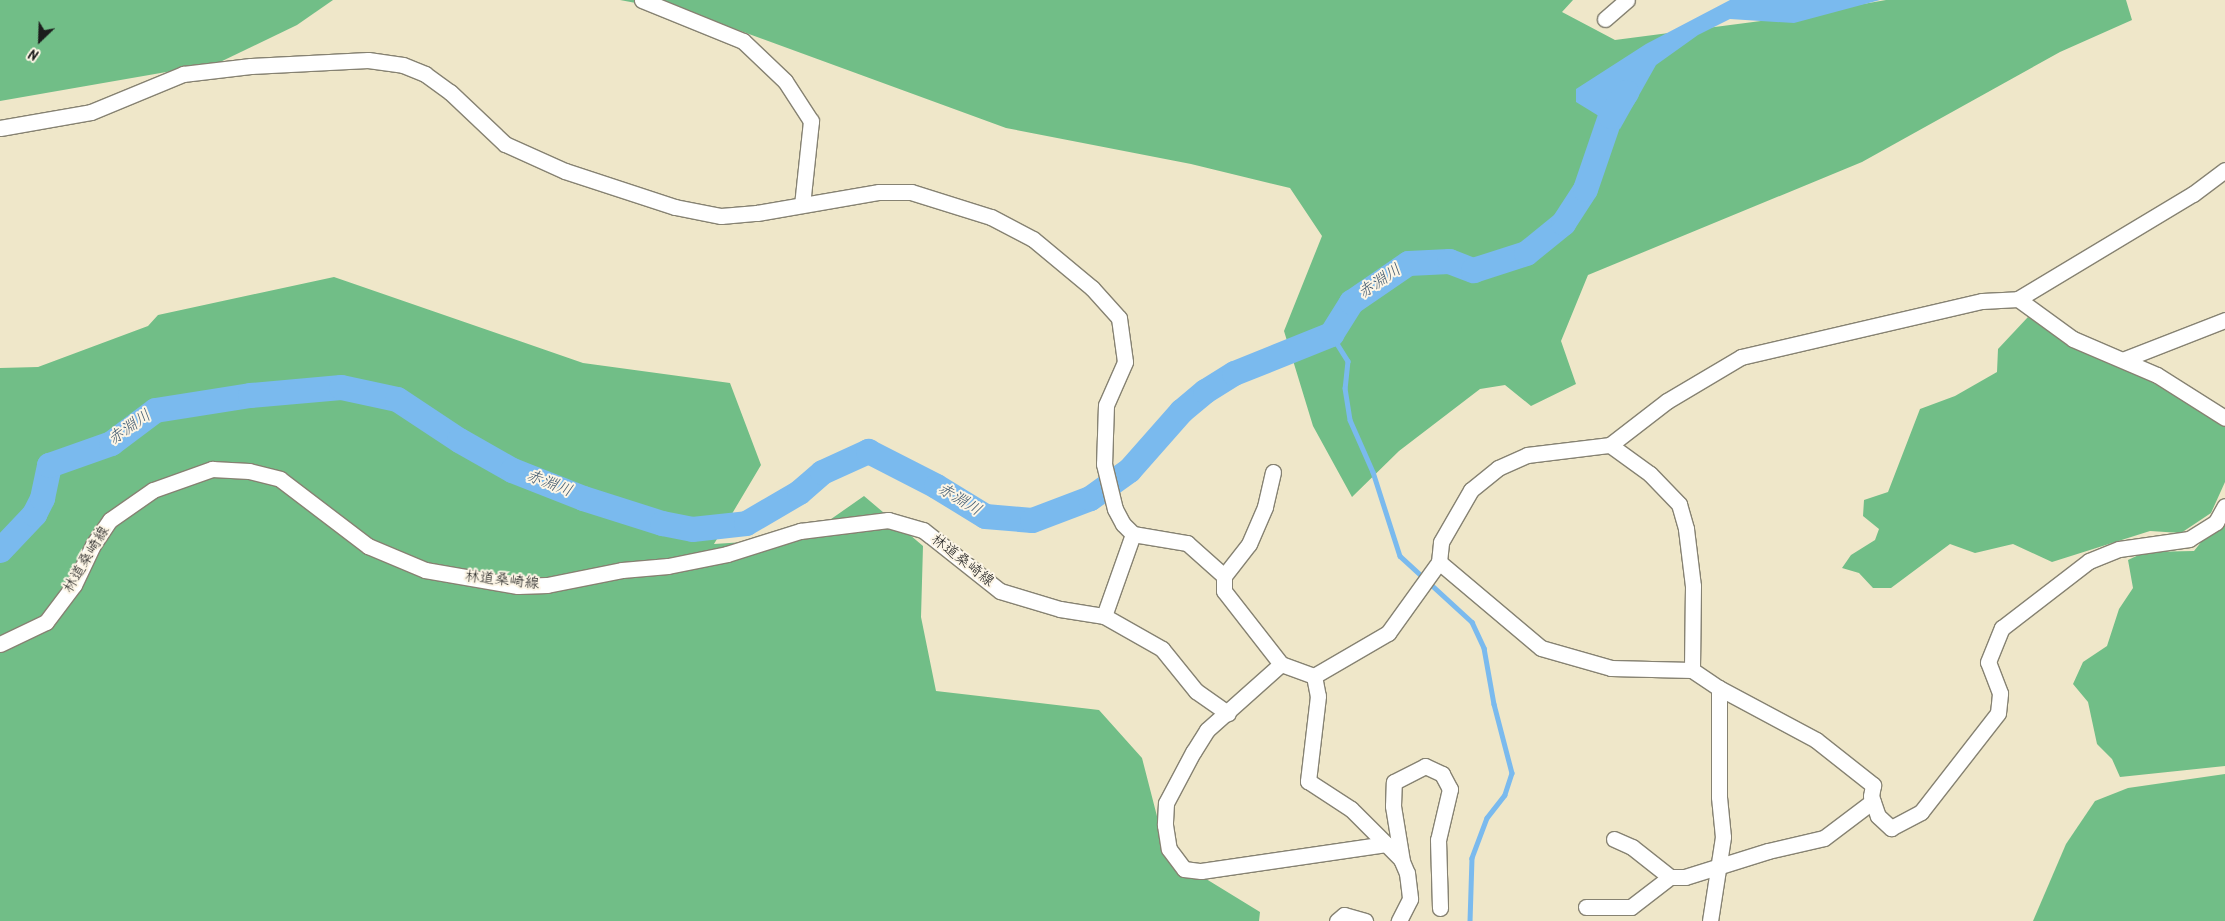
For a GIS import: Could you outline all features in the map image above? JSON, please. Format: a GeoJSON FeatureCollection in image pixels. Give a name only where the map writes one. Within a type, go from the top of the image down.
{"type":"FeatureCollection","features":[{"type":"Feature","properties":{"kind":"street"},"geometry":{"type":"LineString","coordinates":[[642,0],[743,41],[785,81],[811,121],[802,205]]}},
{"type":"Feature","properties":{"kind":"street"},"geometry":{"type":"LineString","coordinates":[[1605,19],[1626,0]]}},
{"type":"Feature","properties":{"kind":"street"},"geometry":{"type":"LineString","coordinates":[[0,128],[91,112],[183,74],[251,66],[368,60],[403,65],[425,74],[450,92],[505,144],[565,171],[675,207],[722,216],[879,192],[911,192],[991,217],[1033,239],[1092,288],[1119,318],[1125,362],[1106,405],[1104,464],[1115,509],[1133,534],[1186,543],[1224,576]]}},
{"type":"Feature","properties":{"kind":"street"},"geometry":{"type":"LineString","coordinates":[[1314,676],[1388,633],[1437,565],[1441,542],[1471,490],[1498,468],[1535,454],[1610,446],[1667,401],[1741,358],[1982,301],[2018,299],[2192,194],[2225,170]]}},
{"type":"Feature","properties":{"kind":"street"},"geometry":{"type":"LineString","coordinates":[[2018,299],[2072,339],[2125,359],[2225,418]]}},
{"type":"Feature","properties":{"kind":"street"},"geometry":{"type":"LineString","coordinates":[[2125,359],[2225,320]]}},
{"type":"Feature","properties":{"kind":"street"},"geometry":{"type":"LineString","coordinates":[[1610,446],[1650,474],[1679,504],[1686,529],[1693,586],[1692,670]]}},
{"type":"Feature","properties":{"kind":"street","name":"林道桑崎線"},"geometry":{"type":"LineString","coordinates":[[0,644],[46,622],[74,585],[93,545],[110,520],[153,490],[212,468],[249,471],[280,479],[368,546],[426,570],[471,580],[518,586],[547,585],[728,554],[800,531],[888,520],[923,530],[1000,591],[1060,609],[1104,616]]}},
{"type":"Feature","properties":{"kind":"street"},"geometry":{"type":"LineString","coordinates":[[1273,472],[1266,507],[1249,544],[1224,576],[1224,591],[1281,664],[1314,676]]}},
{"type":"Feature","properties":{"kind":"street"},"geometry":{"type":"LineString","coordinates":[[1437,565],[1541,648],[1611,668],[1692,670],[1719,688],[1816,740],[1873,785],[1873,801],[1878,816],[1891,828],[1921,812],[1976,744],[1998,713],[2000,693],[1988,662],[2002,628],[2089,561],[2119,549],[2189,539],[2216,522],[2225,506]]}},
{"type":"Feature","properties":{"kind":"street"},"geometry":{"type":"LineString","coordinates":[[1133,534],[1104,616],[1162,649],[1196,691],[1228,713]]}},
{"type":"Feature","properties":{"kind":"street"},"geometry":{"type":"LineString","coordinates":[[1281,664],[1207,730],[1166,803],[1169,849],[1184,869],[1229,868],[1386,844]]}},
{"type":"Feature","properties":{"kind":"street"},"geometry":{"type":"LineString","coordinates":[[1314,676],[1318,696],[1308,781],[1351,809],[1402,862]]}},
{"type":"Feature","properties":{"kind":"street"},"geometry":{"type":"LineString","coordinates":[[1710,921],[1723,837],[1719,797],[1719,688]]}},
{"type":"Feature","properties":{"kind":"street"},"geometry":{"type":"LineString","coordinates":[[1400,921],[1410,899],[1393,806],[1394,782],[1425,766],[1442,774],[1450,789],[1438,840],[1440,908]]}},
{"type":"Feature","properties":{"kind":"street"},"geometry":{"type":"LineString","coordinates":[[1586,907],[1631,906],[1670,877],[1685,877],[1824,838],[1873,801]]}},
{"type":"Feature","properties":{"kind":"street"},"geometry":{"type":"LineString","coordinates":[[1614,839],[1632,847],[1670,877]]}},
{"type":"Feature","properties":{"kind":"street"},"geometry":{"type":"LineString","coordinates":[[1337,921],[1344,915],[1365,921]]}},
{"type":"Feature","properties":{"kind":"green space"},"geometry":{"type":"Polygon","coordinates":[[[0,0],[333,0],[297,25],[218,63],[0,101],[0,0]]]}},
{"type":"Feature","properties":{"kind":"green space"},"geometry":{"type":"Polygon","coordinates":[[[620,0],[1573,0],[1562,12],[1615,40],[1783,18],[1886,0],[2126,0],[2132,20],[2060,52],[1862,162],[1588,275],[1561,341],[1576,384],[1531,406],[1505,385],[1480,389],[1399,451],[1352,497],[1313,426],[1284,331],[1322,236],[1290,188],[1191,164],[1006,128],[694,14],[620,0]]]}},
{"type":"Feature","properties":{"kind":"green space"},"geometry":{"type":"Polygon","coordinates":[[[334,277],[583,363],[730,383],[761,465],[714,544],[804,538],[864,496],[923,546],[921,617],[936,691],[1099,710],[1142,758],[1167,855],[1260,912],[1259,921],[0,921],[0,368],[38,367],[148,326],[158,315],[334,277]]]}},
{"type":"Feature","properties":{"kind":"green space"},"geometry":{"type":"Polygon","coordinates":[[[2028,317],[2084,353],[2130,370],[2225,423],[2225,482],[2211,513],[2181,533],[2150,531],[2052,562],[2013,544],[1975,553],[1950,544],[1891,588],[1873,588],[1859,573],[1842,568],[1851,555],[1875,540],[1879,529],[1863,516],[1864,500],[1888,492],[1920,409],[1955,396],[1997,372],[1998,349],[2028,317]]]}},
{"type":"Feature","properties":{"kind":"green space"},"geometry":{"type":"Polygon","coordinates":[[[2225,512],[2225,766],[2120,777],[2112,759],[2097,744],[2088,702],[2073,684],[2083,662],[2107,646],[2119,609],[2133,588],[2128,560],[2145,552],[2194,551],[2225,512]]]}},
{"type":"Feature","properties":{"kind":"green space"},"geometry":{"type":"Polygon","coordinates":[[[2225,774],[2225,921],[2033,921],[2066,844],[2095,801],[2128,788],[2225,774]]]}},
{"type":"Feature","properties":{"kind":"water"},"geometry":{"type":"Polygon","coordinates":[[[1730,0],[1880,0],[1794,23],[1730,19],[1698,35],[1656,65],[1620,129],[1576,102],[1576,89],[1646,44],[1730,0]]]}},
{"type":"Feature","properties":{"kind":"waterway","name":"赤淵川"},"geometry":{"type":"LineString","coordinates":[[0,550],[34,514],[42,498],[49,465],[111,443],[155,410],[250,395],[341,387],[397,399],[459,440],[512,470],[583,498],[662,523],[692,529],[746,523],[799,492],[822,472],[868,451],[936,486],[985,516],[1032,520],[1090,498],[1129,470],[1181,411],[1205,391],[1234,373],[1331,334],[1351,302],[1408,263],[1449,261],[1473,270],[1526,253],[1563,223],[1585,189],[1610,116],[1626,92]]}},
{"type":"Feature","properties":{"kind":"waterway"},"geometry":{"type":"LineString","coordinates":[[1331,334],[1348,361],[1345,388],[1350,420],[1373,472],[1400,556],[1472,622],[1484,648],[1494,704],[1512,773],[1505,795],[1487,818],[1472,858],[1470,921]]}}]}
